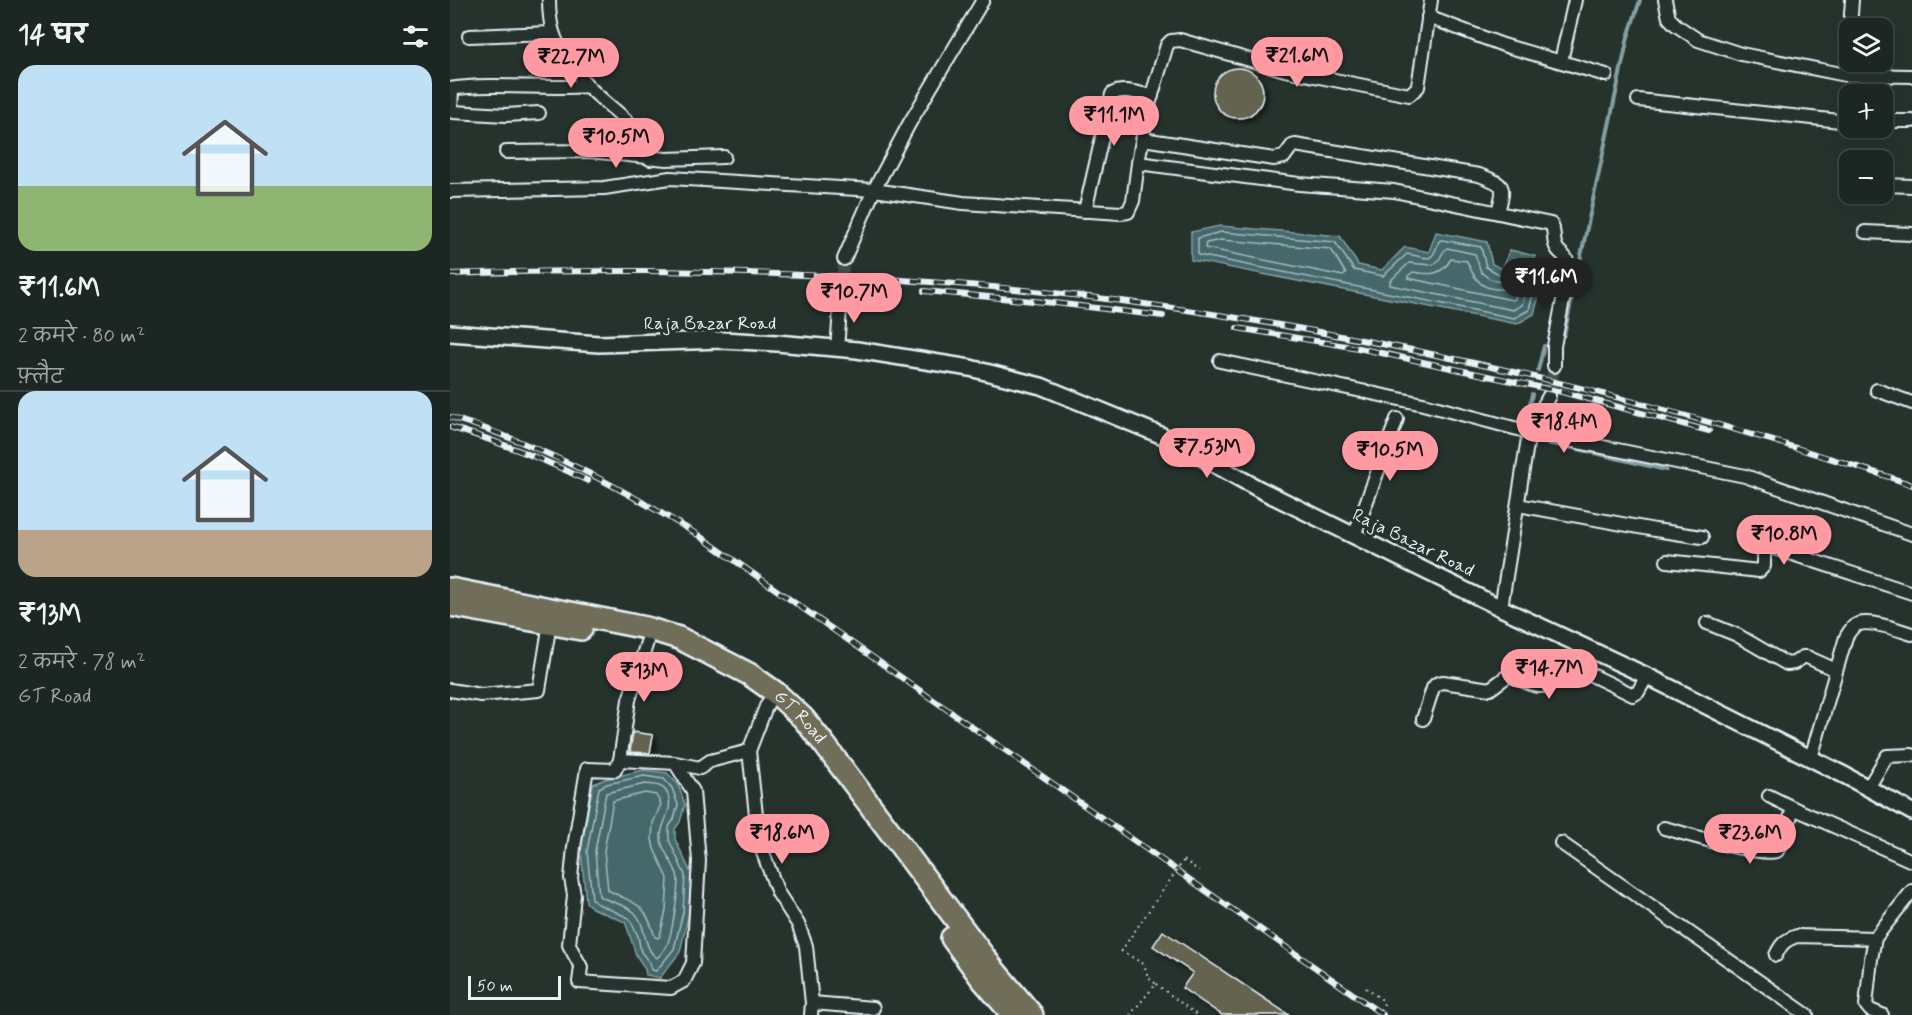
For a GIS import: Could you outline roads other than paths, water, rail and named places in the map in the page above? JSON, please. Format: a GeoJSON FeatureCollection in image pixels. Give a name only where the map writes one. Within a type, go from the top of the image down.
{"type":"FeatureCollection","features":[{"type":"Feature","properties":{"kind":"highway","name":"GT Road"},"geometry":{"type":"LineString","coordinates":[[450,589],[585,622],[674,651],[709,666],[803,718],[980,952],[1032,1015]]}},
{"type":"Feature","properties":{"kind":"highway","name":"GT Road"},"geometry":{"type":"LineString","coordinates":[[450,604],[550,623],[585,622],[646,628],[680,638],[749,674],[818,757],[982,979],[1013,1015]]}},
{"type":"Feature","properties":{"kind":"street"},"geometry":{"type":"LineString","coordinates":[[549,0],[553,33],[567,58],[588,86],[633,126],[647,147],[650,159]]}},
{"type":"Feature","properties":{"kind":"street"},"geometry":{"type":"LineString","coordinates":[[844,259],[874,190],[909,124],[983,0]]}},
{"type":"Feature","properties":{"kind":"street"},"geometry":{"type":"LineString","coordinates":[[450,191],[604,188],[670,178],[874,190],[963,203],[1128,212],[1133,201],[1138,163],[1152,96],[1167,45],[1171,41],[1180,40],[1285,70],[1409,95],[1418,87],[1431,0]]}},
{"type":"Feature","properties":{"kind":"street"},"geometry":{"type":"LineString","coordinates":[[1561,61],[1575,0]]}},
{"type":"Feature","properties":{"kind":"street"},"geometry":{"type":"LineString","coordinates":[[1665,0],[1668,18],[1698,40],[1741,54],[1846,75],[1912,76]]}},
{"type":"Feature","properties":{"kind":"street"},"geometry":{"type":"LineString","coordinates":[[1851,18],[1852,0]]}},
{"type":"Feature","properties":{"kind":"street"},"geometry":{"type":"LineString","coordinates":[[1428,18],[1503,45],[1606,75]]}},
{"type":"Feature","properties":{"kind":"street"},"geometry":{"type":"LineString","coordinates":[[469,36],[553,33]]}},
{"type":"Feature","properties":{"kind":"street"},"geometry":{"type":"LineString","coordinates":[[539,113],[506,115],[453,112],[451,110],[451,89],[492,85],[558,88],[588,86]]}},
{"type":"Feature","properties":{"kind":"street"},"geometry":{"type":"LineString","coordinates":[[1085,211],[1112,94],[1124,91],[1152,96]]}},
{"type":"Feature","properties":{"kind":"street"},"geometry":{"type":"LineString","coordinates":[[1638,100],[1839,121]]}},
{"type":"Feature","properties":{"kind":"street"},"geometry":{"type":"LineString","coordinates":[[1893,121],[1912,121]]}},
{"type":"Feature","properties":{"kind":"street"},"geometry":{"type":"LineString","coordinates":[[1143,139],[1274,159],[1284,157],[1294,145],[1470,173],[1497,182],[1502,187],[1503,194],[1498,212]]}},
{"type":"Feature","properties":{"kind":"street"},"geometry":{"type":"LineString","coordinates":[[506,152],[590,151],[650,159],[724,156]]}},
{"type":"Feature","properties":{"kind":"street"},"geometry":{"type":"LineString","coordinates":[[670,178],[671,159]]}},
{"type":"Feature","properties":{"kind":"street"},"geometry":{"type":"LineString","coordinates":[[1138,163],[1299,184],[1394,191],[1550,222],[1555,246],[1568,261],[1569,270],[1554,346],[1554,366]]}},
{"type":"Feature","properties":{"kind":"street"},"geometry":{"type":"LineString","coordinates":[[1893,185],[1912,186]]}},
{"type":"Feature","properties":{"kind":"street"},"geometry":{"type":"LineString","coordinates":[[1864,232],[1912,234]]}},
{"type":"Feature","properties":{"kind":"street"},"geometry":{"type":"LineString","coordinates":[[837,349],[841,297]]}},
{"type":"Feature","properties":{"kind":"street","name":"Raja Bazar Road"},"geometry":{"type":"LineString","coordinates":[[450,333],[598,344],[722,340],[857,350],[969,368],[1041,386],[1163,436],[1259,489],[1501,608],[1647,676],[1811,758],[1912,812]]}},
{"type":"Feature","properties":{"kind":"street"},"geometry":{"type":"LineString","coordinates":[[1220,361],[1423,404],[1529,432],[1745,476],[1912,534]]}},
{"type":"Feature","properties":{"kind":"street"},"geometry":{"type":"LineString","coordinates":[[1877,390],[1912,403]]}},
{"type":"Feature","properties":{"kind":"street"},"geometry":{"type":"LineString","coordinates":[[1501,608],[1529,432],[1549,396]]}},
{"type":"Feature","properties":{"kind":"street"},"geometry":{"type":"LineString","coordinates":[[1354,536],[1397,418]]}},
{"type":"Feature","properties":{"kind":"street"},"geometry":{"type":"LineString","coordinates":[[1518,505],[1702,537]]}},
{"type":"Feature","properties":{"kind":"street"},"geometry":{"type":"LineString","coordinates":[[1667,561],[1759,571],[1764,566],[1764,548],[1771,547],[1912,593]]}},
{"type":"Feature","properties":{"kind":"street"},"geometry":{"type":"LineString","coordinates":[[1707,622],[1737,635],[1787,664],[1807,657],[1836,670]]}},
{"type":"Feature","properties":{"kind":"street"},"geometry":{"type":"LineString","coordinates":[[450,690],[481,695],[538,690],[550,623]]}},
{"type":"Feature","properties":{"kind":"street"},"geometry":{"type":"LineString","coordinates":[[1811,758],[1846,637],[1852,628],[1860,623],[1872,624],[1912,634]]}},
{"type":"Feature","properties":{"kind":"street"},"geometry":{"type":"LineString","coordinates":[[646,642],[629,700],[620,760],[615,770],[587,769],[571,878],[574,895],[569,945],[581,967],[579,982],[671,988],[684,981],[693,963],[699,861],[693,791],[675,763]]}},
{"type":"Feature","properties":{"kind":"street"},"geometry":{"type":"LineString","coordinates":[[1423,719],[1433,688],[1436,684],[1443,682],[1490,689],[1510,676],[1540,686],[1547,685],[1573,666],[1633,695],[1638,692],[1647,676]]}},
{"type":"Feature","properties":{"kind":"street"},"geometry":{"type":"LineString","coordinates":[[772,699],[749,751],[759,842],[778,893],[798,924],[806,946],[812,1009],[873,1008]]}},
{"type":"Feature","properties":{"kind":"street"},"geometry":{"type":"LineString","coordinates":[[620,760],[675,763],[700,768],[710,761],[749,751]]}},
{"type":"Feature","properties":{"kind":"street"},"geometry":{"type":"LineString","coordinates":[[1868,788],[1887,756],[1912,755]]}},
{"type":"Feature","properties":{"kind":"street"},"geometry":{"type":"LineString","coordinates":[[1769,796],[1912,861]]}},
{"type":"Feature","properties":{"kind":"street"},"geometry":{"type":"LineString","coordinates":[[1664,828],[1770,853],[1777,851],[1784,840],[1793,808]]}},
{"type":"Feature","properties":{"kind":"street"},"geometry":{"type":"LineString","coordinates":[[1561,843],[1807,1015]]}},
{"type":"Feature","properties":{"kind":"street"},"geometry":{"type":"LineString","coordinates":[[1882,1015],[1866,1010],[1870,959],[1875,938],[1912,891]]}},
{"type":"Feature","properties":{"kind":"street"},"geometry":{"type":"LineString","coordinates":[[1776,956],[1787,939],[1797,936],[1875,938]]}},
{"type":"Feature","properties":{"kind":"water"},"geometry":{"type":"Polygon","coordinates":[[[1220,226],[1340,236],[1358,265],[1382,270],[1405,247],[1429,252],[1436,232],[1487,242],[1492,264],[1502,269],[1510,250],[1535,256],[1537,273],[1542,285],[1534,314],[1517,324],[1191,260],[1191,232],[1220,226]]]}},
{"type":"Feature","properties":{"kind":"water"},"geometry":{"type":"Polygon","coordinates":[[[644,770],[667,773],[678,784],[685,804],[680,822],[675,829],[675,839],[691,873],[689,913],[680,952],[660,978],[646,975],[636,955],[625,922],[592,908],[586,902],[581,850],[593,784],[644,770]]]}},
{"type":"Feature","properties":{"kind":"waterway"},"geometry":{"type":"LineString","coordinates":[[1564,335],[1628,37],[1640,0]]}},
{"type":"Feature","properties":{"kind":"waterway"},"geometry":{"type":"LineString","coordinates":[[1538,370],[1544,346]]}},
{"type":"Feature","properties":{"kind":"waterway"},"geometry":{"type":"LineString","coordinates":[[1518,422],[1529,409],[1532,394]]}},
{"type":"Feature","properties":{"kind":"waterway"},"geometry":{"type":"LineString","coordinates":[[1538,442],[1574,448],[1666,470]]}},
{"type":"Feature","properties":{"kind":"tunnel"},"geometry":{"type":"LineString","coordinates":[[841,297],[844,259]]}},
{"type":"Feature","properties":{"kind":"tunnel"},"geometry":{"type":"LineString","coordinates":[[1549,396],[1554,366]]}},
{"type":"Feature","properties":{"kind":"railway"},"geometry":{"type":"LineString","coordinates":[[450,274],[637,271],[846,277],[950,283],[1160,306],[1265,322],[1370,342],[1552,381],[1745,433],[1912,485]]}},
{"type":"Feature","properties":{"kind":"railway"},"geometry":{"type":"LineString","coordinates":[[924,291],[1163,316]]}},
{"type":"Feature","properties":{"kind":"railway"},"geometry":{"type":"LineString","coordinates":[[1237,328],[1358,348],[1562,392],[1709,431]]}},
{"type":"Feature","properties":{"kind":"railway"},"geometry":{"type":"LineString","coordinates":[[450,417],[547,453],[638,499],[698,535],[1383,1015]]}},
{"type":"Feature","properties":{"kind":"railway"},"geometry":{"type":"LineString","coordinates":[[450,427],[520,451],[588,481]]}}]}
